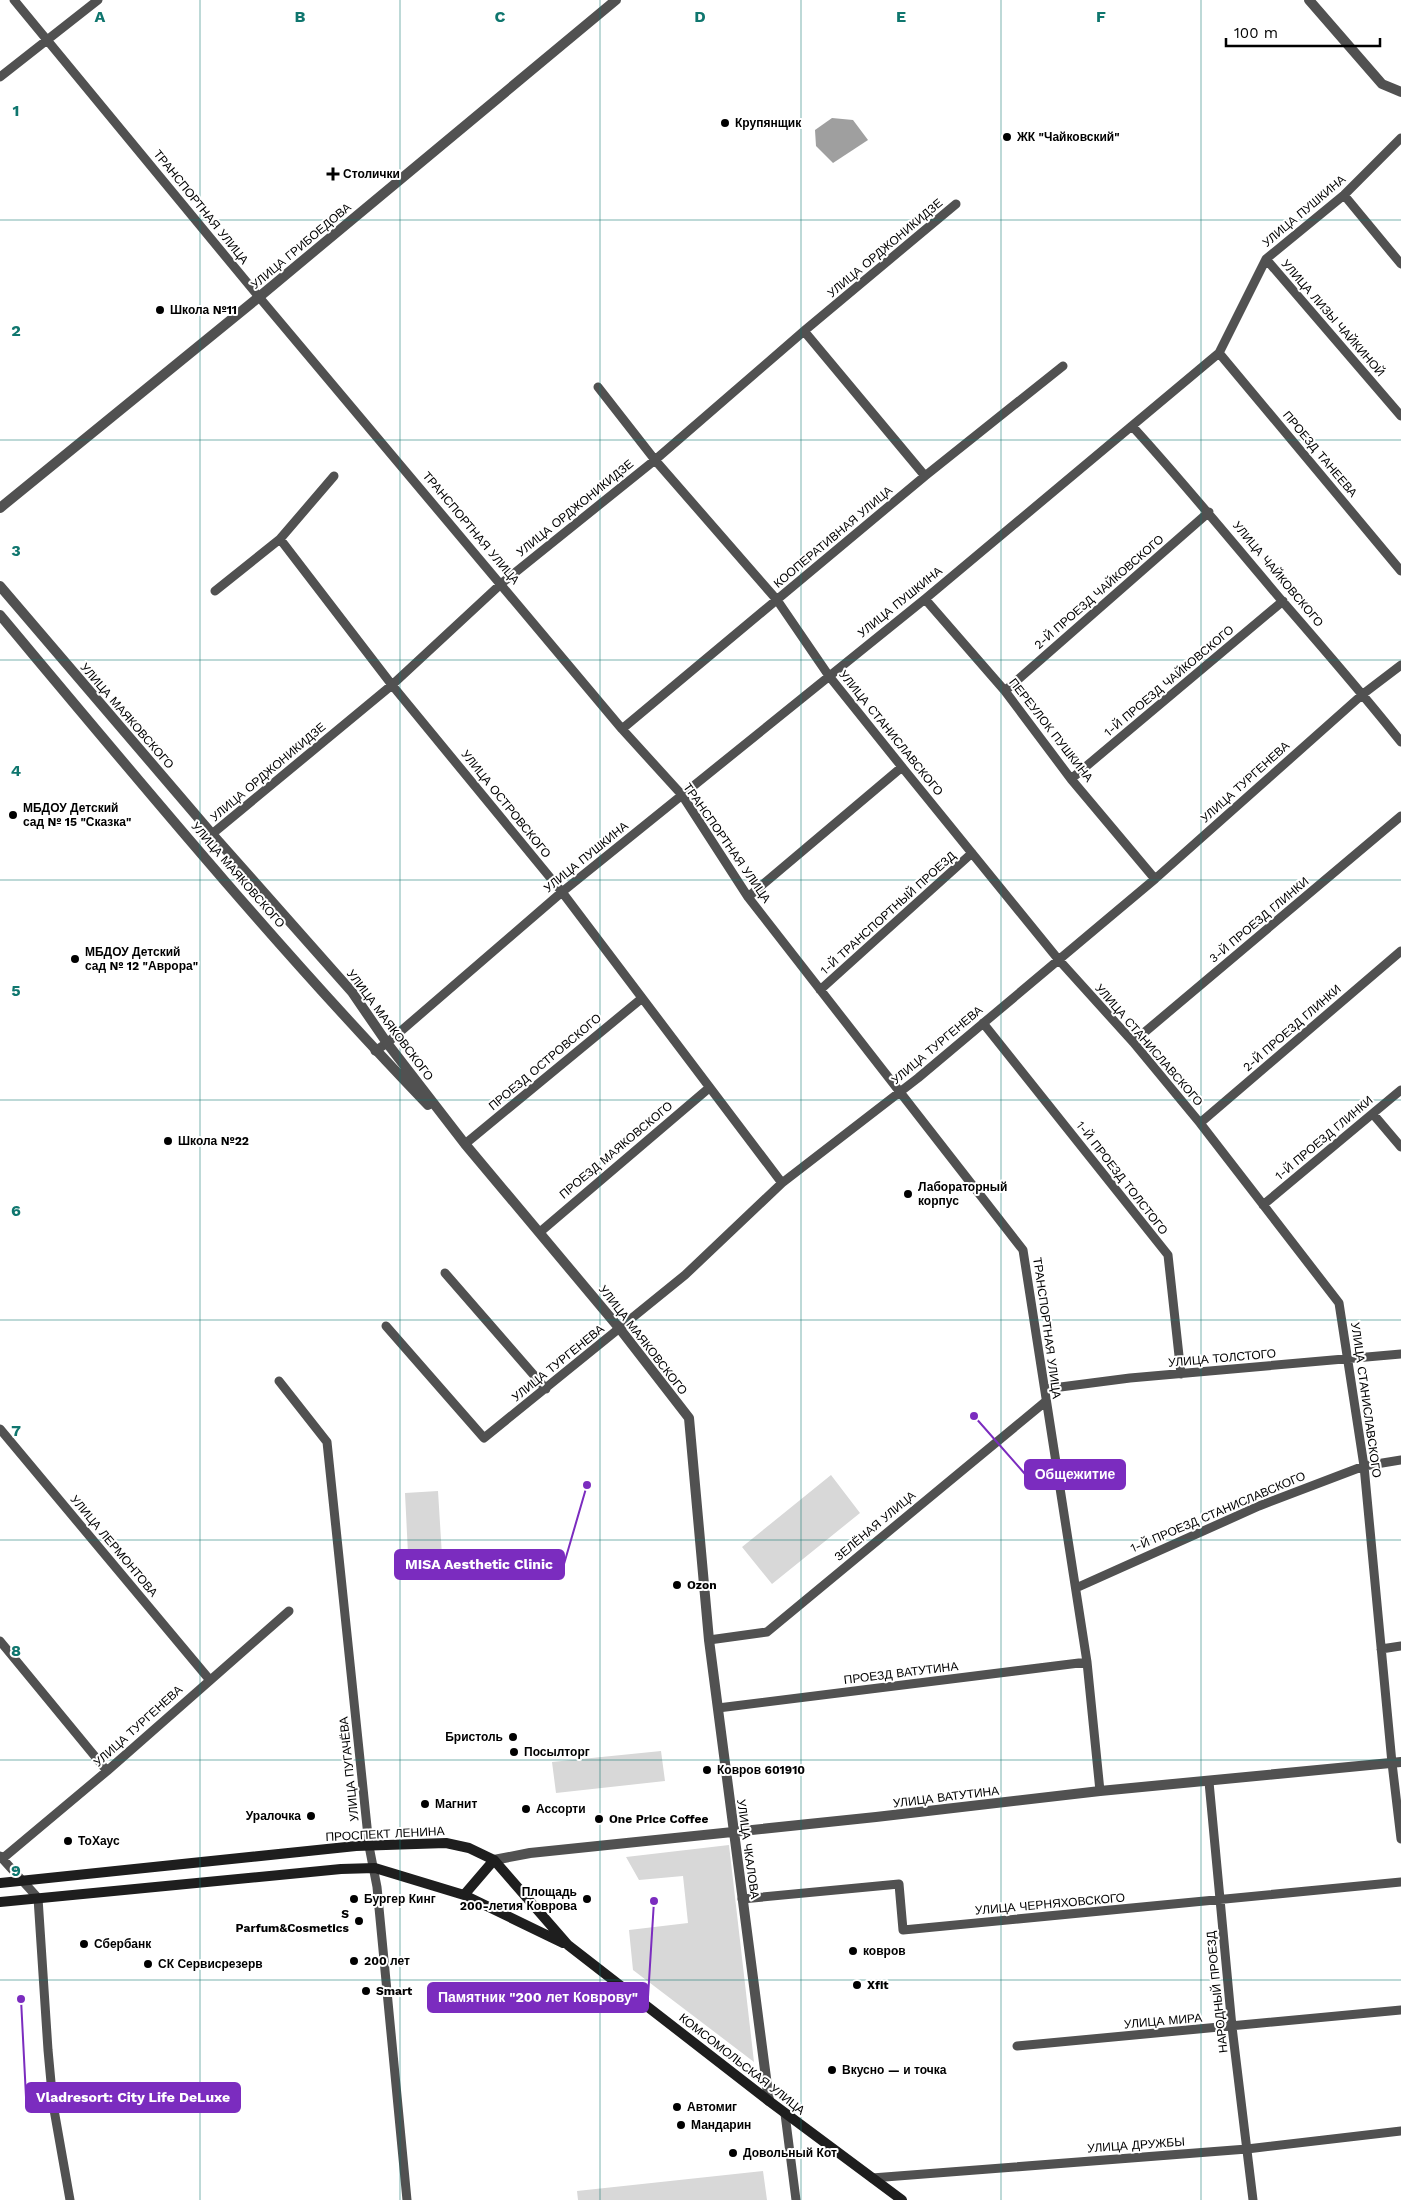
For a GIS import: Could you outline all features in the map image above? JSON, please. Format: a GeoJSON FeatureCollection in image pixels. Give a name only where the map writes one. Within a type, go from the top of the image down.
{"type":"FeatureCollection","features":[{"type":"Feature","properties":{"kind":"main road","name":"ПРОСПЕКТ ЛЕНИНА"},"geometry":{"type":"LineString","coordinates":[[0,1882],[369,1846],[446,1843],[469,1848],[494,1860]]}},
{"type":"Feature","properties":{"kind":"main road"},"geometry":{"type":"LineString","coordinates":[[0,1902],[341,1869],[375,1868],[464,1895],[494,1860]]}},
{"type":"Feature","properties":{"kind":"main road","name":"КОМСОМОЛЬСКАЯ УЛИЦА"},"geometry":{"type":"LineString","coordinates":[[494,1860],[568,1945],[785,2114],[902,2200]]}},
{"type":"Feature","properties":{"kind":"main road","name":"КОМСОМОЛЬСКАЯ УЛИЦА"},"geometry":{"type":"LineString","coordinates":[[464,1895],[568,1945]]}},
{"type":"Feature","properties":{"kind":"street","name":"ТРАНСПОРТНАЯ УЛИЦА"},"geometry":{"type":"LineString","coordinates":[[14,0],[622,729],[682,795],[748,897],[1023,1250],[1045,1389],[1045,1402],[1087,1662],[1100,1791]]}},
{"type":"Feature","properties":{"kind":"street"},"geometry":{"type":"LineString","coordinates":[[0,77],[98,0]]}},
{"type":"Feature","properties":{"kind":"street"},"geometry":{"type":"LineString","coordinates":[[1309,0],[1382,84],[1401,92]]}},
{"type":"Feature","properties":{"kind":"street","name":"УЛИЦА ГРИБОЕДОВА"},"geometry":{"type":"LineString","coordinates":[[0,508],[260,297],[610,2]]}},
{"type":"Feature","properties":{"kind":"street","name":"УЛИЦА ПУШКИНА"},"geometry":{"type":"LineString","coordinates":[[375,1051],[387,1043],[562,892],[925,599],[1219,353],[1266,259],[1344,195],[1401,138]]}},
{"type":"Feature","properties":{"kind":"street"},"geometry":{"type":"LineString","coordinates":[[1344,195],[1401,264]]}},
{"type":"Feature","properties":{"kind":"street","name":"УЛИЦА ОРДЖОНИКИДЗЕ"},"geometry":{"type":"LineString","coordinates":[[212,834],[392,685],[502,583],[655,460],[804,331],[956,204]]}},
{"type":"Feature","properties":{"kind":"street","name":"УЛИЦА ЛИЗЫ ЧАЙКИНОЙ"},"geometry":{"type":"LineString","coordinates":[[1266,259],[1401,416]]}},
{"type":"Feature","properties":{"kind":"street"},"geometry":{"type":"LineString","coordinates":[[804,331],[925,476]]}},
{"type":"Feature","properties":{"kind":"street","name":"ПРОЕЗД ТАНЕЕВА"},"geometry":{"type":"LineString","coordinates":[[1219,353],[1401,572]]}},
{"type":"Feature","properties":{"kind":"street","name":"КООПЕРАТИВНАЯ УЛИЦА"},"geometry":{"type":"LineString","coordinates":[[622,729],[925,476],[1063,366]]}},
{"type":"Feature","properties":{"kind":"street","name":"УЛИЦА СТАНИСЛАВСКОГО"},"geometry":{"type":"LineString","coordinates":[[598,387],[655,460],[777,600],[829,676],[1058,959],[1133,1042],[1200,1123],[1339,1303],[1364,1466],[1381,1649],[1396,1762],[1401,1839]]}},
{"type":"Feature","properties":{"kind":"street","name":"УЛИЦА ЧАЙКОВСКОГО"},"geometry":{"type":"LineString","coordinates":[[1132,426],[1210,512],[1401,742]]}},
{"type":"Feature","properties":{"kind":"street"},"geometry":{"type":"LineString","coordinates":[[215,591],[280,539],[334,476]]}},
{"type":"Feature","properties":{"kind":"street","name":"2-Й ПРОЕЗД ЧАЙКОВСКОГО"},"geometry":{"type":"LineString","coordinates":[[1005,691],[1210,512]]}},
{"type":"Feature","properties":{"kind":"street","name":"УЛИЦА ОСТРОВСКОГО"},"geometry":{"type":"LineString","coordinates":[[280,539],[392,685],[562,892],[640,999],[782,1183]]}},
{"type":"Feature","properties":{"kind":"street","name":"УЛИЦА МАЯКОВСКОГО"},"geometry":{"type":"LineString","coordinates":[[0,586],[212,834],[352,992],[387,1043],[465,1144],[620,1329],[689,1418],[694,1480]]}},
{"type":"Feature","properties":{"kind":"street","name":"ПЕРЕУЛОК ПУШКИНА"},"geometry":{"type":"LineString","coordinates":[[925,599],[1005,691],[1071,779],[1155,879]]}},
{"type":"Feature","properties":{"kind":"street","name":"1-Й ПРОЕЗД ЧАЙКОВСКОГО"},"geometry":{"type":"LineString","coordinates":[[1071,779],[1283,602]]}},
{"type":"Feature","properties":{"kind":"street","name":"УЛИЦА МАЯКОВСКОГО"},"geometry":{"type":"LineString","coordinates":[[0,615],[145,788],[375,1051],[465,1144]]}},
{"type":"Feature","properties":{"kind":"street","name":"УЛИЦА ТУРГЕНЕВА"},"geometry":{"type":"LineString","coordinates":[[386,1326],[484,1438],[685,1275],[782,1183],[899,1093],[1155,879],[1363,694],[1401,665]]}},
{"type":"Feature","properties":{"kind":"street"},"geometry":{"type":"LineString","coordinates":[[748,897],[902,767]]}},
{"type":"Feature","properties":{"kind":"street","name":"3-Й ПРОЕЗД ГЛИНКИ"},"geometry":{"type":"LineString","coordinates":[[1133,1042],[1401,816]]}},
{"type":"Feature","properties":{"kind":"street","name":"1-Й ТРАНСПОРТНЫЙ ПРОЕЗД"},"geometry":{"type":"LineString","coordinates":[[820,990],[972,853]]}},
{"type":"Feature","properties":{"kind":"street","name":"2-Й ПРОЕЗД ГЛИНКИ"},"geometry":{"type":"LineString","coordinates":[[1200,1123],[1401,951]]}},
{"type":"Feature","properties":{"kind":"street","name":"ПРОЕЗД ОСТРОВСКОГО"},"geometry":{"type":"LineString","coordinates":[[465,1144],[640,999]]}},
{"type":"Feature","properties":{"kind":"street","name":"1-Й ПРОЕЗД ТОЛСТОГО"},"geometry":{"type":"LineString","coordinates":[[984,1023],[1168,1255],[1181,1374]]}},
{"type":"Feature","properties":{"kind":"street","name":"ПРОЕЗД МАЯКОВСКОГО"},"geometry":{"type":"LineString","coordinates":[[540,1232],[709,1088]]}},
{"type":"Feature","properties":{"kind":"street","name":"1-Й ПРОЕЗД ГЛИНКИ"},"geometry":{"type":"LineString","coordinates":[[1263,1204],[1401,1090]]}},
{"type":"Feature","properties":{"kind":"street"},"geometry":{"type":"LineString","coordinates":[[1373,1114],[1401,1147]]}},
{"type":"Feature","properties":{"kind":"street"},"geometry":{"type":"LineString","coordinates":[[445,1273],[546,1388]]}},
{"type":"Feature","properties":{"kind":"street","name":"УЛИЦА ТОЛСТОГО"},"geometry":{"type":"LineString","coordinates":[[1045,1389],[1130,1378],[1401,1354]]}},
{"type":"Feature","properties":{"kind":"street","name":"УЛИЦА ПУГАЧЁВА"},"geometry":{"type":"LineString","coordinates":[[279,1381],[327,1442],[369,1846],[375,1868],[407,2200]]}},
{"type":"Feature","properties":{"kind":"street","name":"ЗЕЛЁНАЯ УЛИЦА"},"geometry":{"type":"LineString","coordinates":[[709,1640],[767,1632],[1045,1402]]}},
{"type":"Feature","properties":{"kind":"street","name":"УЛИЦА ЛЕРМОНТОВА"},"geometry":{"type":"LineString","coordinates":[[0,1429],[209,1679]]}},
{"type":"Feature","properties":{"kind":"street","name":"1-Й ПРОЕЗД СТАНИСЛАВСКОГО"},"geometry":{"type":"LineString","coordinates":[[1076,1588],[1259,1506],[1364,1466],[1401,1460]]}},
{"type":"Feature","properties":{"kind":"street","name":"УЛИЦА ЧКАЛОВА"},"geometry":{"type":"LineString","coordinates":[[694,1480],[709,1640],[769,2101]]}},
{"type":"Feature","properties":{"kind":"street","name":"УЛИЦА ТУРГЕНЕВА"},"geometry":{"type":"LineString","coordinates":[[1,1858],[107,1770],[289,1611]]}},
{"type":"Feature","properties":{"kind":"street"},"geometry":{"type":"LineString","coordinates":[[0,1641],[107,1770]]}},
{"type":"Feature","properties":{"kind":"street"},"geometry":{"type":"LineString","coordinates":[[1381,1649],[1401,1646]]}},
{"type":"Feature","properties":{"kind":"street","name":"ПРОЕЗД ВАТУТИНА"},"geometry":{"type":"LineString","coordinates":[[718,1708],[1087,1662]]}},
{"type":"Feature","properties":{"kind":"street","name":"УЛИЦА ВАТУТИНА"},"geometry":{"type":"LineString","coordinates":[[494,1860],[530,1853],[1100,1791],[1209,1782],[1396,1762]]}},
{"type":"Feature","properties":{"kind":"street","name":"НАРОДНЫЙ ПРОЕЗД"},"geometry":{"type":"LineString","coordinates":[[1209,1782],[1232,2027],[1253,2200]]}},
{"type":"Feature","properties":{"kind":"street"},"geometry":{"type":"LineString","coordinates":[[1,1858],[24,1880],[38,1898],[50,2068],[70,2200]]}},
{"type":"Feature","properties":{"kind":"street","name":"УЛИЦА ЧЕРНЯХОВСКОГО"},"geometry":{"type":"LineString","coordinates":[[742,1899],[899,1884],[903,1930],[1220,1901],[1401,1882]]}},
{"type":"Feature","properties":{"kind":"street","name":"УЛИЦА МИРА"},"geometry":{"type":"LineString","coordinates":[[1017,2046],[1401,2010]]}},
{"type":"Feature","properties":{"kind":"street"},"geometry":{"type":"LineString","coordinates":[[785,2114],[796,2200]]}},
{"type":"Feature","properties":{"kind":"street","name":"УЛИЦА ДРУЖБЫ"},"geometry":{"type":"LineString","coordinates":[[872,2178],[1247,2149],[1401,2130]]}},
{"type":"Feature","properties":{"kind":"shaded area"},"geometry":{"type":"Polygon","coordinates":[[[832,118],[853,120],[868,140],[833,163],[816,146],[815,130],[832,118]]]}},
{"type":"Feature","properties":{"kind":"shaded area"},"geometry":{"type":"Polygon","coordinates":[[[831,1475],[860,1513],[772,1584],[742,1547],[831,1475]]]}},
{"type":"Feature","properties":{"kind":"shaded area"},"geometry":{"type":"Polygon","coordinates":[[[438,1491],[443,1572],[409,1574],[405,1493],[438,1491]]]}},
{"type":"Feature","properties":{"kind":"shaded area"},"geometry":{"type":"Polygon","coordinates":[[[661,1751],[665,1781],[556,1793],[552,1762],[661,1751]]]}},
{"type":"Feature","properties":{"kind":"shaded area"},"geometry":{"type":"Polygon","coordinates":[[[729,1845],[754,2062],[633,1970],[629,1930],[688,1923],[683,1876],[639,1880],[626,1857],[729,1845]]]}},
{"type":"Feature","properties":{"kind":"shaded area"},"geometry":{"type":"Polygon","coordinates":[[[763,2171],[767,2200],[578,2200],[577,2191],[763,2171]]]}},
{"type":"Feature","properties":{"kind":"place","name":"Крупянщик"},"geometry":{"type":"Point","coordinates":[725,123]}},
{"type":"Feature","properties":{"kind":"place","name":"ЖК \"Чайковский\""},"geometry":{"type":"Point","coordinates":[1007,137]}},
{"type":"Feature","properties":{"kind":"place","name":"Столички"},"geometry":{"type":"Point","coordinates":[333,174]}},
{"type":"Feature","properties":{"kind":"place","name":"Школа №11"},"geometry":{"type":"Point","coordinates":[160,310]}},
{"type":"Feature","properties":{"kind":"place","name":"МБДОУ Детский сад № 15 \"Сказка\""},"geometry":{"type":"Point","coordinates":[13,815]}},
{"type":"Feature","properties":{"kind":"place","name":"МБДОУ Детский сад № 12 \"Аврора\""},"geometry":{"type":"Point","coordinates":[75,959]}},
{"type":"Feature","properties":{"kind":"place","name":"Школа №22"},"geometry":{"type":"Point","coordinates":[168,1141]}},
{"type":"Feature","properties":{"kind":"place","name":"Лабораторный корпус"},"geometry":{"type":"Point","coordinates":[908,1194]}},
{"type":"Feature","properties":{"kind":"place","name":"Общежитие"},"geometry":{"type":"Point","coordinates":[974,1416]}},
{"type":"Feature","properties":{"kind":"place","name":"MISA Aesthetic Clinic"},"geometry":{"type":"Point","coordinates":[587,1485]}},
{"type":"Feature","properties":{"kind":"place","name":"Ozon"},"geometry":{"type":"Point","coordinates":[677,1585]}},
{"type":"Feature","properties":{"kind":"place","name":"Бристоль"},"geometry":{"type":"Point","coordinates":[513,1737]}},
{"type":"Feature","properties":{"kind":"place","name":"Посылторг"},"geometry":{"type":"Point","coordinates":[514,1752]}},
{"type":"Feature","properties":{"kind":"place","name":"Ковров 601910"},"geometry":{"type":"Point","coordinates":[707,1770]}},
{"type":"Feature","properties":{"kind":"place","name":"Магнит"},"geometry":{"type":"Point","coordinates":[425,1804]}},
{"type":"Feature","properties":{"kind":"place","name":"Ассорти"},"geometry":{"type":"Point","coordinates":[526,1809]}},
{"type":"Feature","properties":{"kind":"place","name":"Уралочка"},"geometry":{"type":"Point","coordinates":[311,1816]}},
{"type":"Feature","properties":{"kind":"place","name":"One Price Coffee"},"geometry":{"type":"Point","coordinates":[599,1819]}},
{"type":"Feature","properties":{"kind":"place","name":"ТоХаус"},"geometry":{"type":"Point","coordinates":[68,1841]}},
{"type":"Feature","properties":{"kind":"place","name":"Бургер Кинг"},"geometry":{"type":"Point","coordinates":[354,1899]}},
{"type":"Feature","properties":{"kind":"place","name":"Площадь 200-летия Коврова"},"geometry":{"type":"Point","coordinates":[587,1899]}},
{"type":"Feature","properties":{"kind":"place","name":"Памятник \"200 лет Коврову\""},"geometry":{"type":"Point","coordinates":[654,1901]}},
{"type":"Feature","properties":{"kind":"place","name":"S Parfum&Cosmetics"},"geometry":{"type":"Point","coordinates":[359,1921]}},
{"type":"Feature","properties":{"kind":"place","name":"Сбербанк"},"geometry":{"type":"Point","coordinates":[84,1944]}},
{"type":"Feature","properties":{"kind":"place","name":"ковров"},"geometry":{"type":"Point","coordinates":[853,1951]}},
{"type":"Feature","properties":{"kind":"place","name":"200 лет"},"geometry":{"type":"Point","coordinates":[354,1961]}},
{"type":"Feature","properties":{"kind":"place","name":"СК Сервисрезерв"},"geometry":{"type":"Point","coordinates":[148,1964]}},
{"type":"Feature","properties":{"kind":"place","name":"Xfit"},"geometry":{"type":"Point","coordinates":[857,1985]}},
{"type":"Feature","properties":{"kind":"place","name":"Smart"},"geometry":{"type":"Point","coordinates":[366,1991]}},
{"type":"Feature","properties":{"kind":"place","name":"Vladresort: City Life DeLuxe"},"geometry":{"type":"Point","coordinates":[21,1999]}},
{"type":"Feature","properties":{"kind":"place","name":"Вкусно — и точка"},"geometry":{"type":"Point","coordinates":[832,2070]}},
{"type":"Feature","properties":{"kind":"place","name":"Автомиг"},"geometry":{"type":"Point","coordinates":[677,2107]}},
{"type":"Feature","properties":{"kind":"place","name":"Мандарин"},"geometry":{"type":"Point","coordinates":[681,2125]}},
{"type":"Feature","properties":{"kind":"place","name":"Довольный Кот"},"geometry":{"type":"Point","coordinates":[733,2153]}}]}
